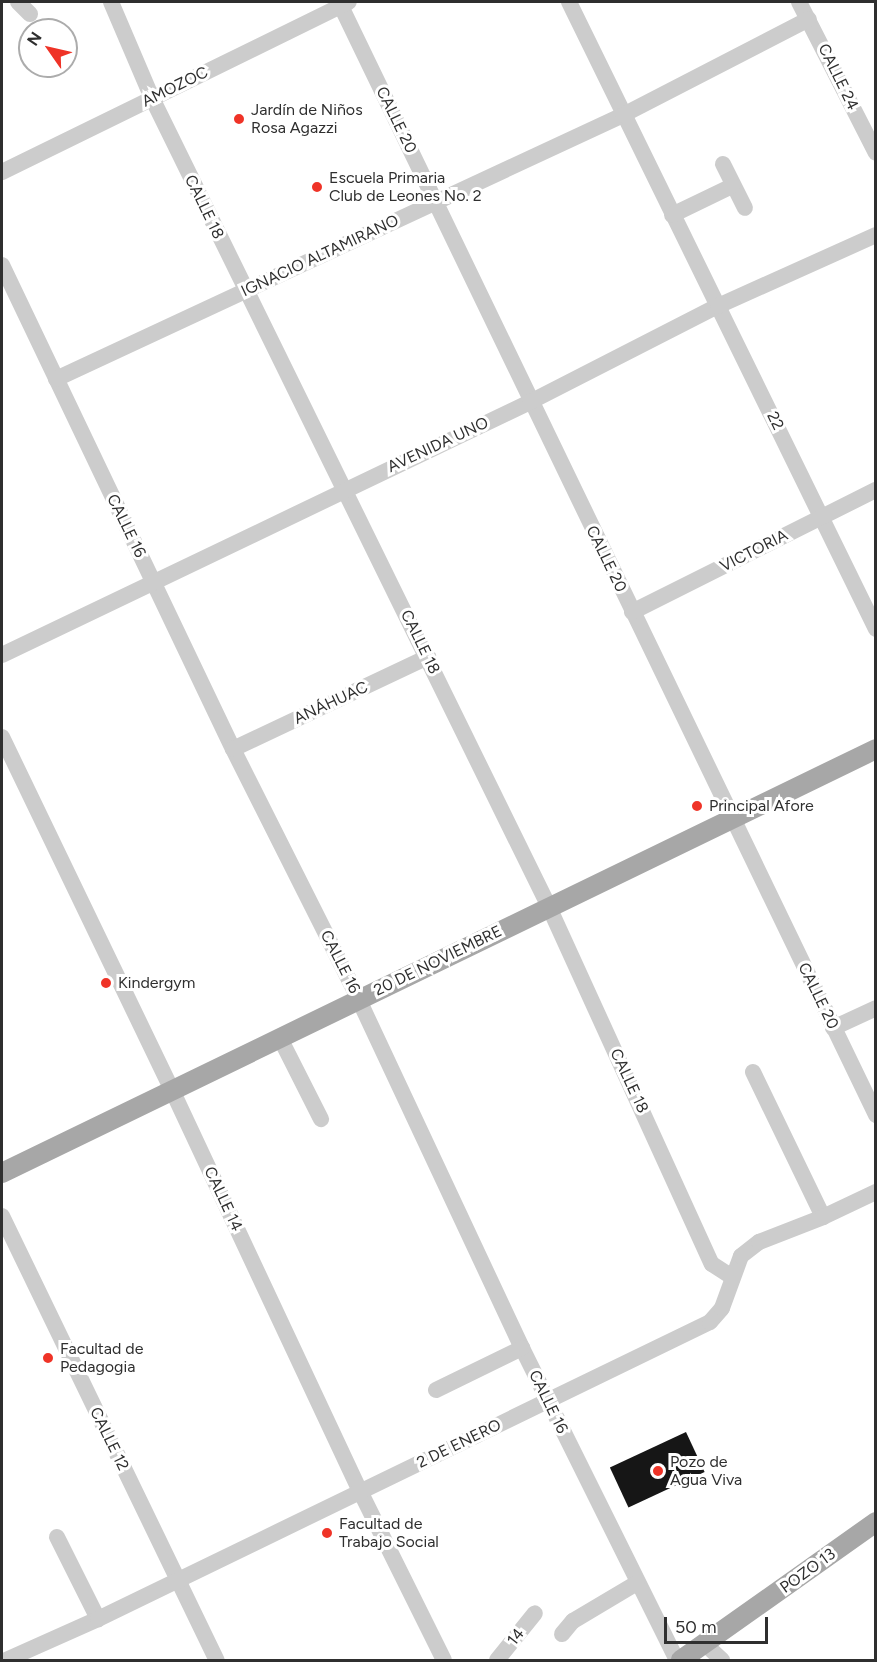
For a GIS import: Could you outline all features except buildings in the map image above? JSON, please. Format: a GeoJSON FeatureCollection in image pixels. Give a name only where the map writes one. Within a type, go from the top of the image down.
{"type":"FeatureCollection","features":[{"type":"Feature","properties":{"kind":"main road","name":"20 DE NOVIEMBRE"},"geometry":{"type":"LineString","coordinates":[[2,1173],[876,749]]}},
{"type":"Feature","properties":{"kind":"main road","name":"POZO 13"},"geometry":{"type":"LineString","coordinates":[[679,1660],[706,1645],[876,1522]]}},
{"type":"Feature","properties":{"kind":"street"},"geometry":{"type":"LineString","coordinates":[[18,2],[30,14]]}},
{"type":"Feature","properties":{"kind":"street","name":"CALLE 18"},"geometry":{"type":"LineString","coordinates":[[111,2],[152,98],[245,292],[428,657],[549,908],[712,1264],[732,1277]]}},
{"type":"Feature","properties":{"kind":"street","name":"22"},"geometry":{"type":"LineString","coordinates":[[570,2],[623,115],[876,629]]}},
{"type":"Feature","properties":{"kind":"street","name":"CALLE 24"},"geometry":{"type":"LineString","coordinates":[[799,2],[876,153]]}},
{"type":"Feature","properties":{"kind":"street","name":"AMOZOC"},"geometry":{"type":"LineString","coordinates":[[2,172],[343,3]]}},
{"type":"Feature","properties":{"kind":"street","name":"CALLE 20"},"geometry":{"type":"LineString","coordinates":[[343,3],[530,402],[876,1115]]}},
{"type":"Feature","properties":{"kind":"street","name":"IGNACIO ALTAMIRANO"},"geometry":{"type":"LineString","coordinates":[[56,379],[623,115],[809,19]]}},
{"type":"Feature","properties":{"kind":"street"},"geometry":{"type":"LineString","coordinates":[[723,164],[745,208]]}},
{"type":"Feature","properties":{"kind":"street"},"geometry":{"type":"LineString","coordinates":[[672,215],[732,186]]}},
{"type":"Feature","properties":{"kind":"street","name":"AVENIDA UNO"},"geometry":{"type":"LineString","coordinates":[[2,655],[152,581],[530,402],[718,306],[876,235]]}},
{"type":"Feature","properties":{"kind":"street","name":"CALLE 16"},"geometry":{"type":"LineString","coordinates":[[2,265],[233,749],[359,1000],[522,1348],[637,1583],[679,1660]]}},
{"type":"Feature","properties":{"kind":"street","name":"VICTORIA"},"geometry":{"type":"LineString","coordinates":[[632,612],[876,490]]}},
{"type":"Feature","properties":{"kind":"street","name":"ANÁHUAC"},"geometry":{"type":"LineString","coordinates":[[233,749],[428,657]]}},
{"type":"Feature","properties":{"kind":"street","name":"CALLE 14"},"geometry":{"type":"LineString","coordinates":[[2,737],[172,1090],[361,1493],[444,1660]]}},
{"type":"Feature","properties":{"kind":"street"},"geometry":{"type":"LineString","coordinates":[[833,1028],[876,1008]]}},
{"type":"Feature","properties":{"kind":"street"},"geometry":{"type":"LineString","coordinates":[[280,1038],[321,1119]]}},
{"type":"Feature","properties":{"kind":"street"},"geometry":{"type":"LineString","coordinates":[[753,1072],[823,1217]]}},
{"type":"Feature","properties":{"kind":"street","name":"2 DE ENERO"},"geometry":{"type":"LineString","coordinates":[[6,1660],[98,1619],[361,1493],[710,1322],[722,1308],[741,1256],[759,1242],[823,1217],[876,1192]]}},
{"type":"Feature","properties":{"kind":"street","name":"CALLE 12"},"geometry":{"type":"LineString","coordinates":[[2,1216],[217,1660]]}},
{"type":"Feature","properties":{"kind":"street"},"geometry":{"type":"LineString","coordinates":[[436,1390],[522,1348]]}},
{"type":"Feature","properties":{"kind":"street"},"geometry":{"type":"LineString","coordinates":[[57,1537],[98,1619]]}},
{"type":"Feature","properties":{"kind":"street"},"geometry":{"type":"LineString","coordinates":[[562,1634],[573,1621],[637,1583]]}},
{"type":"Feature","properties":{"kind":"street","name":"14"},"geometry":{"type":"LineString","coordinates":[[497,1660],[535,1613]]}},
{"type":"Feature","properties":{"kind":"street"},"geometry":{"type":"LineString","coordinates":[[706,1645],[722,1660]]}},
{"type":"Feature","properties":{"kind":"place","name":"Jardín de Niños Rosa Agazzi"},"geometry":{"type":"Point","coordinates":[239,119]}},
{"type":"Feature","properties":{"kind":"place","name":"Escuela Primaria Club de Leones No. 2"},"geometry":{"type":"Point","coordinates":[317,187]}},
{"type":"Feature","properties":{"kind":"place","name":"Principal Afore"},"geometry":{"type":"Point","coordinates":[697,806]}},
{"type":"Feature","properties":{"kind":"place","name":"Kindergym"},"geometry":{"type":"Point","coordinates":[106,983]}},
{"type":"Feature","properties":{"kind":"place","name":"Facultad de Pedagogia"},"geometry":{"type":"Point","coordinates":[48,1358]}},
{"type":"Feature","properties":{"kind":"place","name":"Pozo de Agua Viva"},"geometry":{"type":"Point","coordinates":[658,1471]}},
{"type":"Feature","properties":{"kind":"place","name":"Facultad de Trabajo Social"},"geometry":{"type":"Point","coordinates":[327,1533]}}]}
